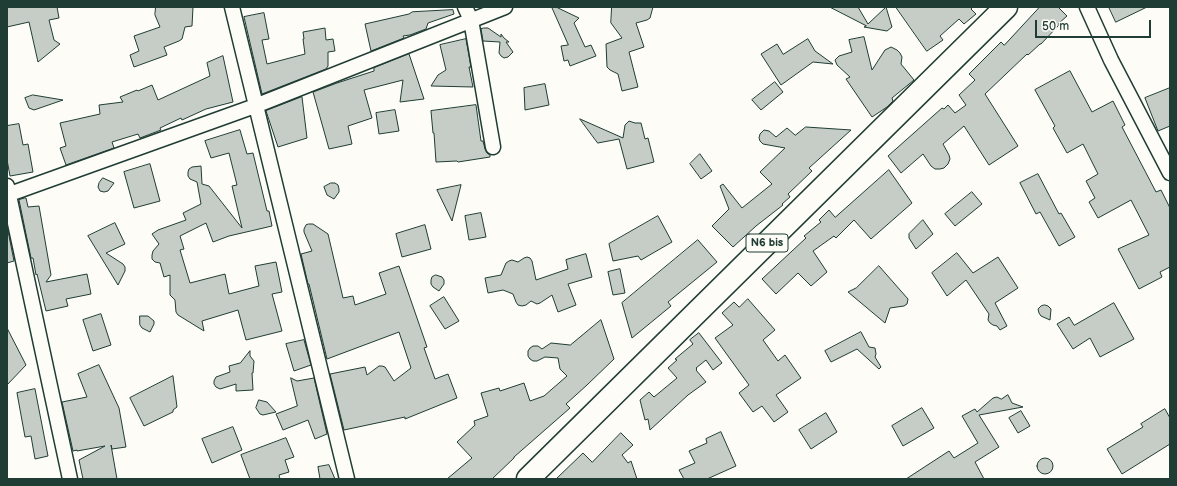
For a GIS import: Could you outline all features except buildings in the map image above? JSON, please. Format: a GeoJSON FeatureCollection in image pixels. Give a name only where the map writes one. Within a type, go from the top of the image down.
{"type":"FeatureCollection","features":[{"type":"Feature","properties":{"kind":"highway","name":"N6 bis"},"geometry":{"type":"LineString","coordinates":[[528,479],[1006,7]]}},
{"type":"Feature","properties":{"kind":"street"},"geometry":{"type":"LineString","coordinates":[[232,7],[347,479]]}},
{"type":"Feature","properties":{"kind":"street"},"geometry":{"type":"LineString","coordinates":[[70,479],[8,192],[255,106],[468,13],[505,7]]}},
{"type":"Feature","properties":{"kind":"street"},"geometry":{"type":"LineString","coordinates":[[1087,7],[1111,60],[1170,173]]}},
{"type":"Feature","properties":{"kind":"street"},"geometry":{"type":"LineString","coordinates":[[468,13],[493,147]]}}]}
